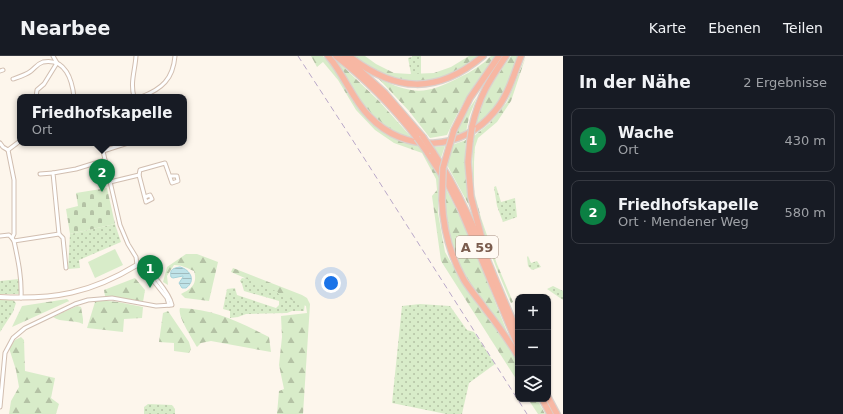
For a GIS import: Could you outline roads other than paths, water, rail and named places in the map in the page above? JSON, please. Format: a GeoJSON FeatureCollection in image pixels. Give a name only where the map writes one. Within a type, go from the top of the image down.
{"type":"FeatureCollection","features":[{"type":"Feature","properties":{"kind":"highway"},"geometry":{"type":"LineString","coordinates":[[328,56],[336,66],[361,107],[376,123],[402,139],[425,144],[445,142],[456,139],[473,130],[489,118],[496,110],[507,91],[521,56]]}},
{"type":"Feature","properties":{"kind":"highway","name":"A 59"},"geometry":{"type":"LineString","coordinates":[[336,56],[384,98],[420,138]]}},
{"type":"Feature","properties":{"kind":"highway","name":"A 59"},"geometry":{"type":"LineString","coordinates":[[344,56],[385,93],[420,138],[457,193],[484,250],[517,330]]}},
{"type":"Feature","properties":{"kind":"highway"},"geometry":{"type":"LineString","coordinates":[[349,56],[369,70],[384,78],[392,81],[417,84],[447,78],[468,68],[483,56]]}},
{"type":"Feature","properties":{"kind":"highway"},"geometry":{"type":"LineString","coordinates":[[499,56],[470,98],[454,130],[443,168],[442,200],[447,239],[458,268],[469,288],[515,352]]}},
{"type":"Feature","properties":{"kind":"highway"},"geometry":{"type":"LineString","coordinates":[[484,250],[470,192],[468,162],[470,141],[472,127],[485,87],[506,56]]}},
{"type":"Feature","properties":{"kind":"highway","name":"A 59"},"geometry":{"type":"LineString","coordinates":[[430,152],[461,210],[515,339]]}},
{"type":"Feature","properties":{"kind":"highway"},"geometry":{"type":"LineString","coordinates":[[544,402],[550,414]]}},
{"type":"Feature","properties":{"kind":"highway"},"geometry":{"type":"LineString","coordinates":[[551,402],[557,414]]}},
{"type":"Feature","properties":{"kind":"street"},"geometry":{"type":"LineString","coordinates":[[53,56],[57,63],[69,75],[73,94]]}},
{"type":"Feature","properties":{"kind":"street"},"geometry":{"type":"LineString","coordinates":[[133,94],[131,89],[136,56]]}},
{"type":"Feature","properties":{"kind":"street"},"geometry":{"type":"LineString","coordinates":[[151,94],[162,86],[170,76],[174,68],[175,56]]}},
{"type":"Feature","properties":{"kind":"street"},"geometry":{"type":"LineString","coordinates":[[13,79],[30,72],[37,65],[43,62],[57,63]]}},
{"type":"Feature","properties":{"kind":"street"},"geometry":{"type":"LineString","coordinates":[[36,94],[37,90],[44,84],[57,63]]}},
{"type":"Feature","properties":{"kind":"street"},"geometry":{"type":"LineString","coordinates":[[0,143],[8,150],[14,180],[13,239],[22,283],[21,298]]}},
{"type":"Feature","properties":{"kind":"street"},"geometry":{"type":"LineString","coordinates":[[8,150],[17,143]]}},
{"type":"Feature","properties":{"kind":"street"},"geometry":{"type":"LineString","coordinates":[[100,146],[120,225],[128,244],[136,257],[137,265]]}},
{"type":"Feature","properties":{"kind":"street"},"geometry":{"type":"LineString","coordinates":[[103,152],[120,146]]}},
{"type":"Feature","properties":{"kind":"street"},"geometry":{"type":"LineString","coordinates":[[40,174],[76,169],[105,160]]}},
{"type":"Feature","properties":{"kind":"street"},"geometry":{"type":"LineString","coordinates":[[145,197],[139,173],[140,170],[165,163],[170,176]]}},
{"type":"Feature","properties":{"kind":"street"},"geometry":{"type":"LineString","coordinates":[[53,173],[59,234],[63,238],[66,268]]}},
{"type":"Feature","properties":{"kind":"street"},"geometry":{"type":"LineString","coordinates":[[110,182],[140,175]]}},
{"type":"Feature","properties":{"kind":"street"},"geometry":{"type":"LineString","coordinates":[[0,236],[9,235],[13,239],[59,234]]}},
{"type":"Feature","properties":{"kind":"street"},"geometry":{"type":"LineString","coordinates":[[0,297],[49,297],[86,289],[118,276],[137,265],[143,266],[148,271],[171,305],[156,306],[112,298],[95,299],[79,302],[25,328],[13,338],[5,353],[0,407]]}},
{"type":"Feature","properties":{"kind":"water"},"geometry":{"type":"Polygon","coordinates":[[[174,268],[184,268],[191,276],[191,282],[186,288],[182,288],[179,283],[183,276],[171,277],[171,271],[174,268]]]}},
{"type":"Feature","properties":{"kind":"railway"},"geometry":{"type":"LineString","coordinates":[[298,56],[527,414]]}},
{"type":"Feature","properties":{"kind":"place","name":"Friedhofskapelle"},"geometry":{"type":"Point","coordinates":[102,192]}},
{"type":"Feature","properties":{"kind":"place","name":"Wache"},"geometry":{"type":"Point","coordinates":[150,288]}}]}
